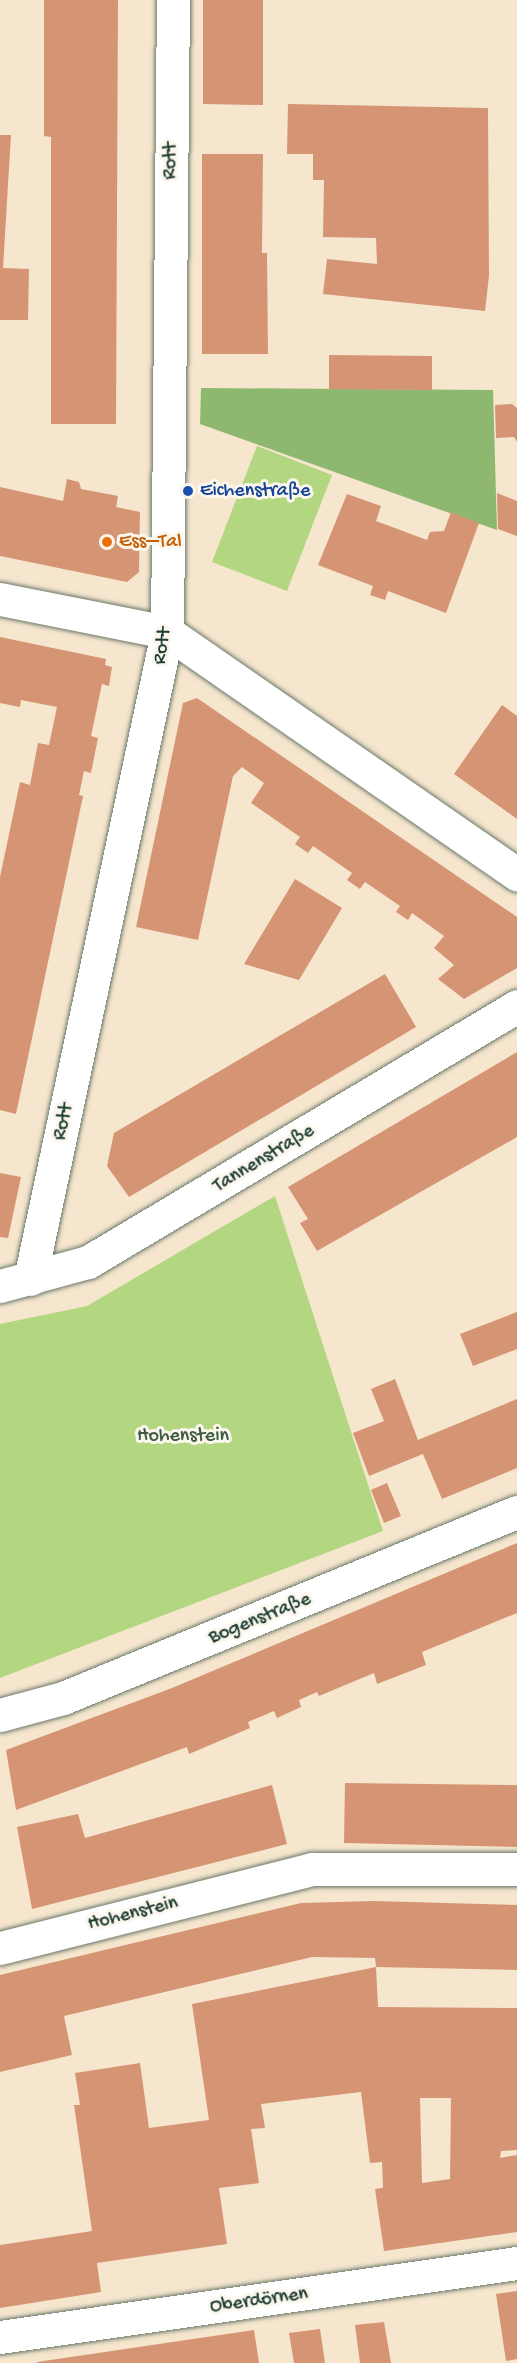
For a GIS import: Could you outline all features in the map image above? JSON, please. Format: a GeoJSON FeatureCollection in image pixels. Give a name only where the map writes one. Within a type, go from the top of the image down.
{"type":"FeatureCollection","features":[{"type":"Feature","properties":{"kind":"street","name":"Rott"},"geometry":{"type":"LineString","coordinates":[[15,1283],[167,632],[173,0]]}},
{"type":"Feature","properties":{"kind":"street"},"geometry":{"type":"LineString","coordinates":[[0,599],[167,632],[517,874]]}},
{"type":"Feature","properties":{"kind":"street","name":"Tannenstraße"},"geometry":{"type":"LineString","coordinates":[[15,1283],[88,1262],[517,1006]]}},
{"type":"Feature","properties":{"kind":"street","name":"Bogenstraße"},"geometry":{"type":"LineString","coordinates":[[0,1715],[63,1698],[517,1512]]}},
{"type":"Feature","properties":{"kind":"street","name":"Hohenstein"},"geometry":{"type":"LineString","coordinates":[[0,1948],[312,1869],[517,1869]]}},
{"type":"Feature","properties":{"kind":"street","name":"Oberdörnen"},"geometry":{"type":"LineString","coordinates":[[0,2337],[517,2263]]}},
{"type":"Feature","properties":{"kind":"green space"},"geometry":{"type":"Polygon","coordinates":[[[201,388],[493,390],[497,530],[200,424],[201,388]]]}},
{"type":"Feature","properties":{"kind":"green space"},"geometry":{"type":"Polygon","coordinates":[[[257,446],[332,475],[287,591],[212,562],[257,446]]]}},
{"type":"Feature","properties":{"kind":"green space","name":"Hohenstein"},"geometry":{"type":"Polygon","coordinates":[[[275,1196],[383,1531],[0,1678],[0,1324],[87,1306],[275,1196]]]}},
{"type":"Feature","properties":{"kind":"building"},"geometry":{"type":"Polygon","coordinates":[[[44,0],[118,0],[116,424],[51,424],[51,137],[44,136],[44,0]]]}},
{"type":"Feature","properties":{"kind":"building"},"geometry":{"type":"Polygon","coordinates":[[[203,0],[263,0],[263,105],[203,104],[203,0]]]}},
{"type":"Feature","properties":{"kind":"building"},"geometry":{"type":"Polygon","coordinates":[[[288,104],[488,108],[489,276],[485,311],[323,294],[327,259],[377,264],[376,238],[323,237],[324,180],[313,180],[313,154],[287,154],[288,104]]]}},
{"type":"Feature","properties":{"kind":"building"},"geometry":{"type":"Polygon","coordinates":[[[0,135],[11,135],[3,268],[29,269],[28,320],[0,320],[0,135]]]}},
{"type":"Feature","properties":{"kind":"building"},"geometry":{"type":"Polygon","coordinates":[[[202,154],[263,154],[262,253],[267,253],[268,354],[202,354],[202,154]]]}},
{"type":"Feature","properties":{"kind":"building"},"geometry":{"type":"Polygon","coordinates":[[[329,355],[432,356],[432,390],[329,389],[329,355]]]}},
{"type":"Feature","properties":{"kind":"building"},"geometry":{"type":"Polygon","coordinates":[[[512,404],[517,408],[517,442],[514,437],[496,438],[495,405],[512,404]]]}},
{"type":"Feature","properties":{"kind":"building"},"geometry":{"type":"Polygon","coordinates":[[[67,479],[79,482],[81,489],[118,496],[116,507],[140,512],[139,572],[127,582],[0,556],[0,487],[63,501],[67,479]]]}},
{"type":"Feature","properties":{"kind":"building"},"geometry":{"type":"Polygon","coordinates":[[[497,493],[517,501],[517,536],[498,529],[497,493]]]}},
{"type":"Feature","properties":{"kind":"building"},"geometry":{"type":"Polygon","coordinates":[[[347,494],[381,506],[376,521],[427,540],[430,532],[444,531],[451,512],[479,523],[446,613],[388,591],[385,600],[370,595],[373,586],[318,565],[347,494]]]}},
{"type":"Feature","properties":{"kind":"building"},"geometry":{"type":"Polygon","coordinates":[[[0,637],[106,659],[105,665],[112,667],[109,686],[102,684],[91,736],[98,738],[91,773],[84,771],[79,795],[83,796],[16,1114],[0,1110],[0,877],[20,782],[30,785],[38,743],[49,745],[57,707],[21,700],[20,707],[0,703],[0,637]]]}},
{"type":"Feature","properties":{"kind":"building"},"geometry":{"type":"Polygon","coordinates":[[[197,698],[517,917],[517,968],[464,999],[438,979],[454,965],[434,948],[444,936],[412,913],[408,920],[396,912],[400,906],[365,882],[360,889],[347,880],[352,873],[313,846],[308,853],[295,844],[300,837],[251,803],[264,783],[242,767],[233,776],[198,940],[136,927],[183,703],[197,698]]]}},
{"type":"Feature","properties":{"kind":"building"},"geometry":{"type":"Polygon","coordinates":[[[502,705],[517,716],[517,819],[454,774],[502,705]]]}},
{"type":"Feature","properties":{"kind":"building"},"geometry":{"type":"Polygon","coordinates":[[[295,879],[342,908],[299,980],[244,964],[295,879]]]}},
{"type":"Feature","properties":{"kind":"building"},"geometry":{"type":"Polygon","coordinates":[[[385,974],[416,1027],[129,1197],[107,1166],[114,1133],[385,974]]]}},
{"type":"Feature","properties":{"kind":"building"},"geometry":{"type":"Polygon","coordinates":[[[517,1052],[517,1137],[317,1251],[300,1223],[308,1219],[288,1187],[517,1052]]]}},
{"type":"Feature","properties":{"kind":"building"},"geometry":{"type":"Polygon","coordinates":[[[0,1173],[21,1177],[8,1238],[0,1237],[0,1173]]]}},
{"type":"Feature","properties":{"kind":"building"},"geometry":{"type":"Polygon","coordinates":[[[517,1312],[517,1349],[473,1366],[460,1334],[517,1312]]]}},
{"type":"Feature","properties":{"kind":"building"},"geometry":{"type":"Polygon","coordinates":[[[395,1379],[418,1440],[517,1399],[517,1468],[442,1499],[423,1454],[369,1476],[353,1433],[384,1421],[371,1389],[395,1379]]]}},
{"type":"Feature","properties":{"kind":"building"},"geometry":{"type":"Polygon","coordinates":[[[387,1483],[401,1516],[384,1523],[371,1490],[387,1483]]]}},
{"type":"Feature","properties":{"kind":"building"},"geometry":{"type":"Polygon","coordinates":[[[517,1543],[517,1613],[422,1652],[426,1665],[377,1684],[374,1673],[319,1696],[317,1692],[299,1700],[301,1707],[277,1718],[274,1711],[248,1722],[250,1728],[189,1754],[187,1747],[16,1810],[6,1750],[172,1688],[517,1543]]]}},
{"type":"Feature","properties":{"kind":"building"},"geometry":{"type":"Polygon","coordinates":[[[345,1783],[517,1785],[517,1847],[344,1843],[345,1783]]]}},
{"type":"Feature","properties":{"kind":"building"},"geometry":{"type":"Polygon","coordinates":[[[272,1785],[287,1844],[32,1909],[17,1827],[78,1814],[85,1838],[272,1785]]]}},
{"type":"Feature","properties":{"kind":"building"},"geometry":{"type":"Polygon","coordinates":[[[373,1901],[517,1905],[517,1970],[376,1967],[375,1958],[312,1957],[64,2016],[72,2055],[0,2072],[0,1975],[301,1903],[373,1901]]]}},
{"type":"Feature","properties":{"kind":"building"},"geometry":{"type":"Polygon","coordinates":[[[376,1967],[378,2007],[517,2008],[517,2150],[501,2151],[500,2158],[517,2155],[517,2232],[384,2251],[375,2189],[383,2188],[382,2162],[370,2163],[361,2092],[261,2104],[265,2128],[251,2129],[259,2183],[219,2188],[227,2244],[97,2263],[101,2292],[0,2308],[0,2245],[92,2231],[74,2105],[80,2105],[75,2073],[140,2063],[149,2128],[209,2120],[192,2004],[376,1967]],[[420,2098],[422,2183],[450,2179],[451,2098],[420,2098]]]}},
{"type":"Feature","properties":{"kind":"building"},"geometry":{"type":"Polygon","coordinates":[[[517,2291],[517,2359],[506,2361],[496,2294],[517,2291]]]}},
{"type":"Feature","properties":{"kind":"building"},"geometry":{"type":"Polygon","coordinates":[[[384,2322],[391,2363],[360,2363],[355,2325],[384,2322]]]}},
{"type":"Feature","properties":{"kind":"building"},"geometry":{"type":"Polygon","coordinates":[[[320,2329],[325,2363],[294,2363],[289,2333],[320,2329]]]}},
{"type":"Feature","properties":{"kind":"building"},"geometry":{"type":"Polygon","coordinates":[[[254,2330],[259,2363],[37,2363],[37,2362],[254,2330]]]}},
{"type":"Feature","properties":{"kind":"place","name":"Eichenstraße"},"geometry":{"type":"Point","coordinates":[188,491]}},
{"type":"Feature","properties":{"kind":"place","name":"Ess–Tal"},"geometry":{"type":"Point","coordinates":[107,542]}}]}
